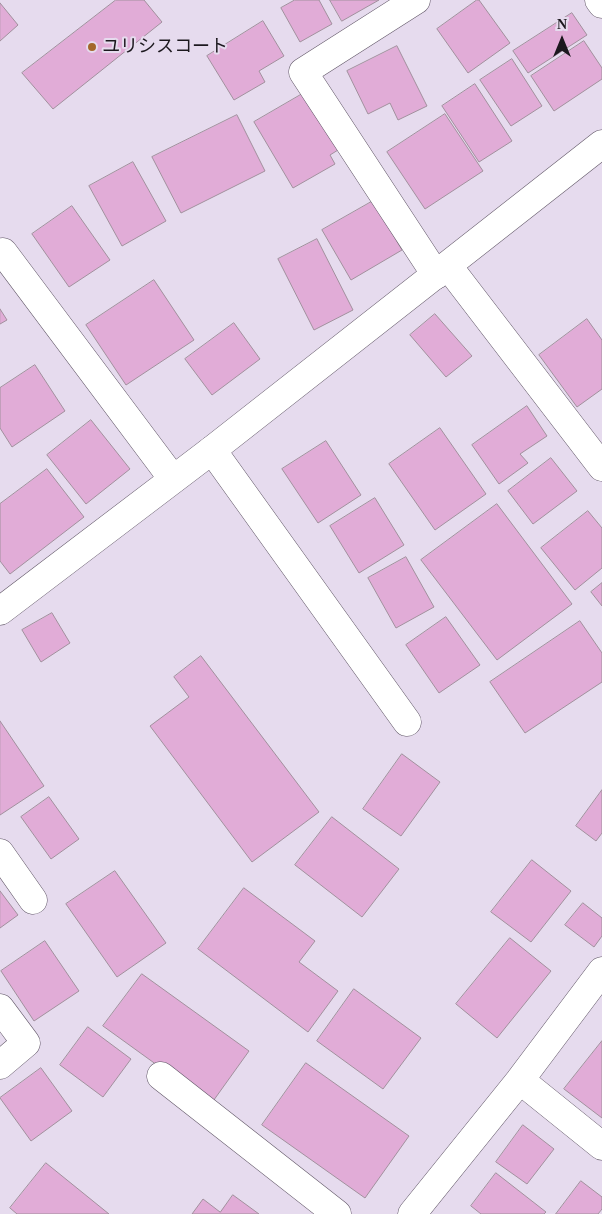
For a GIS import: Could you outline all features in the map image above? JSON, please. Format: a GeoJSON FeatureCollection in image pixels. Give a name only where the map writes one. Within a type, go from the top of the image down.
{"type":"FeatureCollection","features":[{"type":"Feature","properties":{"kind":"street"},"geometry":{"type":"LineString","coordinates":[[415,0],[303,72],[442,271],[602,467]]}},
{"type":"Feature","properties":{"kind":"street"},"geometry":{"type":"LineString","coordinates":[[599,0],[602,4]]}},
{"type":"Feature","properties":{"kind":"street"},"geometry":{"type":"LineString","coordinates":[[0,611],[212,450],[602,144]]}},
{"type":"Feature","properties":{"kind":"street"},"geometry":{"type":"LineString","coordinates":[[3,252],[173,479]]}},
{"type":"Feature","properties":{"kind":"street"},"geometry":{"type":"LineString","coordinates":[[212,450],[407,722]]}},
{"type":"Feature","properties":{"kind":"street"},"geometry":{"type":"LineString","coordinates":[[0,853],[33,900]]}},
{"type":"Feature","properties":{"kind":"street"},"geometry":{"type":"LineString","coordinates":[[412,1214],[520,1080],[602,971]]}},
{"type":"Feature","properties":{"kind":"street"},"geometry":{"type":"LineString","coordinates":[[0,1008],[26,1043],[0,1064]]}},
{"type":"Feature","properties":{"kind":"street"},"geometry":{"type":"LineString","coordinates":[[161,1076],[337,1214]]}},
{"type":"Feature","properties":{"kind":"street"},"geometry":{"type":"LineString","coordinates":[[520,1080],[602,1146]]}},
{"type":"Feature","properties":{"kind":"building","name":"ユリシスコート"},"geometry":{"type":"Polygon","coordinates":[[[116,0],[144,0],[162,22],[53,109],[22,73],[116,0]]]}},
{"type":"Feature","properties":{"kind":"building"},"geometry":{"type":"Polygon","coordinates":[[[295,0],[319,0],[332,24],[300,42],[281,8],[295,0]]]}},
{"type":"Feature","properties":{"kind":"building"},"geometry":{"type":"Polygon","coordinates":[[[330,0],[379,0],[342,21],[330,0]]]}},
{"type":"Feature","properties":{"kind":"building"},"geometry":{"type":"Polygon","coordinates":[[[479,0],[510,43],[468,73],[437,29],[479,0]]]}},
{"type":"Feature","properties":{"kind":"building"},"geometry":{"type":"Polygon","coordinates":[[[0,3],[18,25],[0,41],[0,3]]]}},
{"type":"Feature","properties":{"kind":"building"},"geometry":{"type":"Polygon","coordinates":[[[572,13],[587,35],[528,73],[513,51],[572,13]]]}},
{"type":"Feature","properties":{"kind":"building"},"geometry":{"type":"Polygon","coordinates":[[[263,21],[284,56],[259,71],[265,82],[234,100],[207,56],[263,21]]]}},
{"type":"Feature","properties":{"kind":"building"},"geometry":{"type":"Polygon","coordinates":[[[584,41],[602,68],[602,79],[554,111],[531,76],[584,41]]]}},
{"type":"Feature","properties":{"kind":"building"},"geometry":{"type":"Polygon","coordinates":[[[397,46],[427,106],[398,120],[390,103],[368,114],[347,71],[397,46]]]}},
{"type":"Feature","properties":{"kind":"building"},"geometry":{"type":"Polygon","coordinates":[[[512,59],[542,106],[511,126],[480,80],[512,59]]]}},
{"type":"Feature","properties":{"kind":"building"},"geometry":{"type":"Polygon","coordinates":[[[475,84],[512,141],[479,162],[442,106],[475,84]]]}},
{"type":"Feature","properties":{"kind":"building"},"geometry":{"type":"Polygon","coordinates":[[[304,93],[338,150],[330,155],[335,164],[293,188],[254,122],[304,93]]]}},
{"type":"Feature","properties":{"kind":"building"},"geometry":{"type":"Polygon","coordinates":[[[445,114],[483,171],[425,209],[387,152],[445,114]]]}},
{"type":"Feature","properties":{"kind":"building"},"geometry":{"type":"Polygon","coordinates":[[[237,115],[265,171],[181,213],[152,157],[237,115]]]}},
{"type":"Feature","properties":{"kind":"building"},"geometry":{"type":"Polygon","coordinates":[[[133,162],[166,221],[122,246],[89,186],[133,162]]]}},
{"type":"Feature","properties":{"kind":"building"},"geometry":{"type":"Polygon","coordinates":[[[373,201],[402,250],[351,280],[322,230],[373,201]]]}},
{"type":"Feature","properties":{"kind":"building"},"geometry":{"type":"Polygon","coordinates":[[[72,206],[110,260],[69,287],[32,234],[72,206]]]}},
{"type":"Feature","properties":{"kind":"building"},"geometry":{"type":"Polygon","coordinates":[[[317,239],[353,310],[314,330],[278,259],[317,239]]]}},
{"type":"Feature","properties":{"kind":"building"},"geometry":{"type":"Polygon","coordinates":[[[154,280],[194,340],[126,385],[86,325],[154,280]]]}},
{"type":"Feature","properties":{"kind":"building"},"geometry":{"type":"Polygon","coordinates":[[[0,309],[7,320],[0,324],[0,309]]]}},
{"type":"Feature","properties":{"kind":"building"},"geometry":{"type":"Polygon","coordinates":[[[435,314],[472,356],[446,377],[410,335],[435,314]]]}},
{"type":"Feature","properties":{"kind":"building"},"geometry":{"type":"Polygon","coordinates":[[[587,319],[602,340],[602,389],[577,407],[539,355],[587,319]]]}},
{"type":"Feature","properties":{"kind":"building"},"geometry":{"type":"Polygon","coordinates":[[[234,323],[260,359],[212,395],[185,359],[234,323]]]}},
{"type":"Feature","properties":{"kind":"building"},"geometry":{"type":"Polygon","coordinates":[[[35,365],[65,411],[12,447],[0,428],[0,388],[35,365]]]}},
{"type":"Feature","properties":{"kind":"building"},"geometry":{"type":"Polygon","coordinates":[[[527,406],[547,436],[520,454],[528,463],[499,484],[472,445],[527,406]]]}},
{"type":"Feature","properties":{"kind":"building"},"geometry":{"type":"Polygon","coordinates":[[[91,420],[130,469],[86,504],[47,455],[91,420]]]}},
{"type":"Feature","properties":{"kind":"building"},"geometry":{"type":"Polygon","coordinates":[[[440,428],[486,494],[435,530],[389,464],[440,428]]]}},
{"type":"Feature","properties":{"kind":"building"},"geometry":{"type":"Polygon","coordinates":[[[326,441],[361,495],[318,523],[282,469],[326,441]]]}},
{"type":"Feature","properties":{"kind":"building"},"geometry":{"type":"Polygon","coordinates":[[[551,458],[577,491],[533,524],[508,491],[551,458]]]}},
{"type":"Feature","properties":{"kind":"building"},"geometry":{"type":"Polygon","coordinates":[[[47,469],[84,517],[10,574],[0,561],[0,504],[47,469]]]}},
{"type":"Feature","properties":{"kind":"building"},"geometry":{"type":"Polygon","coordinates":[[[375,498],[404,545],[359,573],[330,526],[375,498]]]}},
{"type":"Feature","properties":{"kind":"building"},"geometry":{"type":"Polygon","coordinates":[[[497,504],[572,604],[497,660],[421,560],[497,504]]]}},
{"type":"Feature","properties":{"kind":"building"},"geometry":{"type":"Polygon","coordinates":[[[588,511],[602,528],[602,568],[575,590],[541,548],[588,511]]]}},
{"type":"Feature","properties":{"kind":"building"},"geometry":{"type":"Polygon","coordinates":[[[406,557],[434,607],[396,628],[368,578],[406,557]]]}},
{"type":"Feature","properties":{"kind":"building"},"geometry":{"type":"Polygon","coordinates":[[[602,583],[602,606],[591,592],[602,583]]]}},
{"type":"Feature","properties":{"kind":"building"},"geometry":{"type":"Polygon","coordinates":[[[52,613],[70,643],[41,662],[22,630],[52,613]]]}},
{"type":"Feature","properties":{"kind":"building"},"geometry":{"type":"Polygon","coordinates":[[[446,617],[480,665],[439,693],[406,645],[446,617]]]}},
{"type":"Feature","properties":{"kind":"building"},"geometry":{"type":"Polygon","coordinates":[[[580,621],[602,653],[602,682],[525,733],[490,682],[580,621]]]}},
{"type":"Feature","properties":{"kind":"building"},"geometry":{"type":"Polygon","coordinates":[[[201,656],[319,812],[252,862],[150,726],[189,697],[174,677],[201,656]]]}},
{"type":"Feature","properties":{"kind":"building"},"geometry":{"type":"Polygon","coordinates":[[[0,721],[44,786],[0,815],[0,721]]]}},
{"type":"Feature","properties":{"kind":"building"},"geometry":{"type":"Polygon","coordinates":[[[402,754],[440,782],[401,836],[363,809],[402,754]]]}},
{"type":"Feature","properties":{"kind":"building"},"geometry":{"type":"Polygon","coordinates":[[[602,790],[602,833],[596,841],[576,826],[602,790]]]}},
{"type":"Feature","properties":{"kind":"building"},"geometry":{"type":"Polygon","coordinates":[[[49,797],[79,839],[51,859],[21,817],[49,797]]]}},
{"type":"Feature","properties":{"kind":"building"},"geometry":{"type":"Polygon","coordinates":[[[332,817],[399,869],[362,917],[295,865],[332,817]]]}},
{"type":"Feature","properties":{"kind":"building"},"geometry":{"type":"Polygon","coordinates":[[[532,860],[571,891],[531,942],[491,912],[532,860]]]}},
{"type":"Feature","properties":{"kind":"building"},"geometry":{"type":"Polygon","coordinates":[[[115,871],[166,943],[117,977],[66,904],[115,871]]]}},
{"type":"Feature","properties":{"kind":"building"},"geometry":{"type":"Polygon","coordinates":[[[244,888],[315,941],[299,962],[338,991],[308,1032],[198,949],[244,888]]]}},
{"type":"Feature","properties":{"kind":"building"},"geometry":{"type":"Polygon","coordinates":[[[0,891],[18,915],[0,928],[0,891]]]}},
{"type":"Feature","properties":{"kind":"building"},"geometry":{"type":"Polygon","coordinates":[[[583,903],[602,918],[602,936],[594,947],[565,925],[583,903]]]}},
{"type":"Feature","properties":{"kind":"building"},"geometry":{"type":"Polygon","coordinates":[[[510,938],[551,971],[497,1038],[456,1004],[510,938]]]}},
{"type":"Feature","properties":{"kind":"building"},"geometry":{"type":"Polygon","coordinates":[[[45,941],[79,991],[34,1021],[1,971],[45,941]]]}},
{"type":"Feature","properties":{"kind":"building"},"geometry":{"type":"Polygon","coordinates":[[[142,974],[249,1051],[211,1104],[103,1026],[142,974]]]}},
{"type":"Feature","properties":{"kind":"building"},"geometry":{"type":"Polygon","coordinates":[[[354,989],[421,1038],[383,1089],[317,1041],[354,989]]]}},
{"type":"Feature","properties":{"kind":"building"},"geometry":{"type":"Polygon","coordinates":[[[88,1027],[131,1059],[103,1097],[60,1065],[88,1027]]]}},
{"type":"Feature","properties":{"kind":"building"},"geometry":{"type":"Polygon","coordinates":[[[602,1041],[602,1118],[564,1089],[602,1041]]]}},
{"type":"Feature","properties":{"kind":"building"},"geometry":{"type":"Polygon","coordinates":[[[306,1063],[409,1136],[365,1198],[262,1125],[306,1063]]]}},
{"type":"Feature","properties":{"kind":"building"},"geometry":{"type":"Polygon","coordinates":[[[41,1068],[72,1111],[31,1141],[0,1098],[41,1068]]]}},
{"type":"Feature","properties":{"kind":"building"},"geometry":{"type":"Polygon","coordinates":[[[523,1125],[554,1149],[527,1184],[496,1162],[523,1125]]]}},
{"type":"Feature","properties":{"kind":"building"},"geometry":{"type":"Polygon","coordinates":[[[46,1163],[109,1214],[17,1214],[10,1208],[46,1163]]]}},
{"type":"Feature","properties":{"kind":"building"},"geometry":{"type":"Polygon","coordinates":[[[496,1173],[546,1212],[544,1214],[481,1214],[471,1206],[496,1173]]]}},
{"type":"Feature","properties":{"kind":"building"},"geometry":{"type":"Polygon","coordinates":[[[581,1181],[602,1197],[602,1209],[598,1214],[556,1214],[581,1181]]]}},
{"type":"Feature","properties":{"kind":"building"},"geometry":{"type":"Polygon","coordinates":[[[233,1195],[259,1214],[192,1214],[203,1199],[220,1212],[233,1195]]]}},
{"type":"Feature","properties":{"kind":"place","name":"ユリシスコート"},"geometry":{"type":"Point","coordinates":[92,47]}}]}
